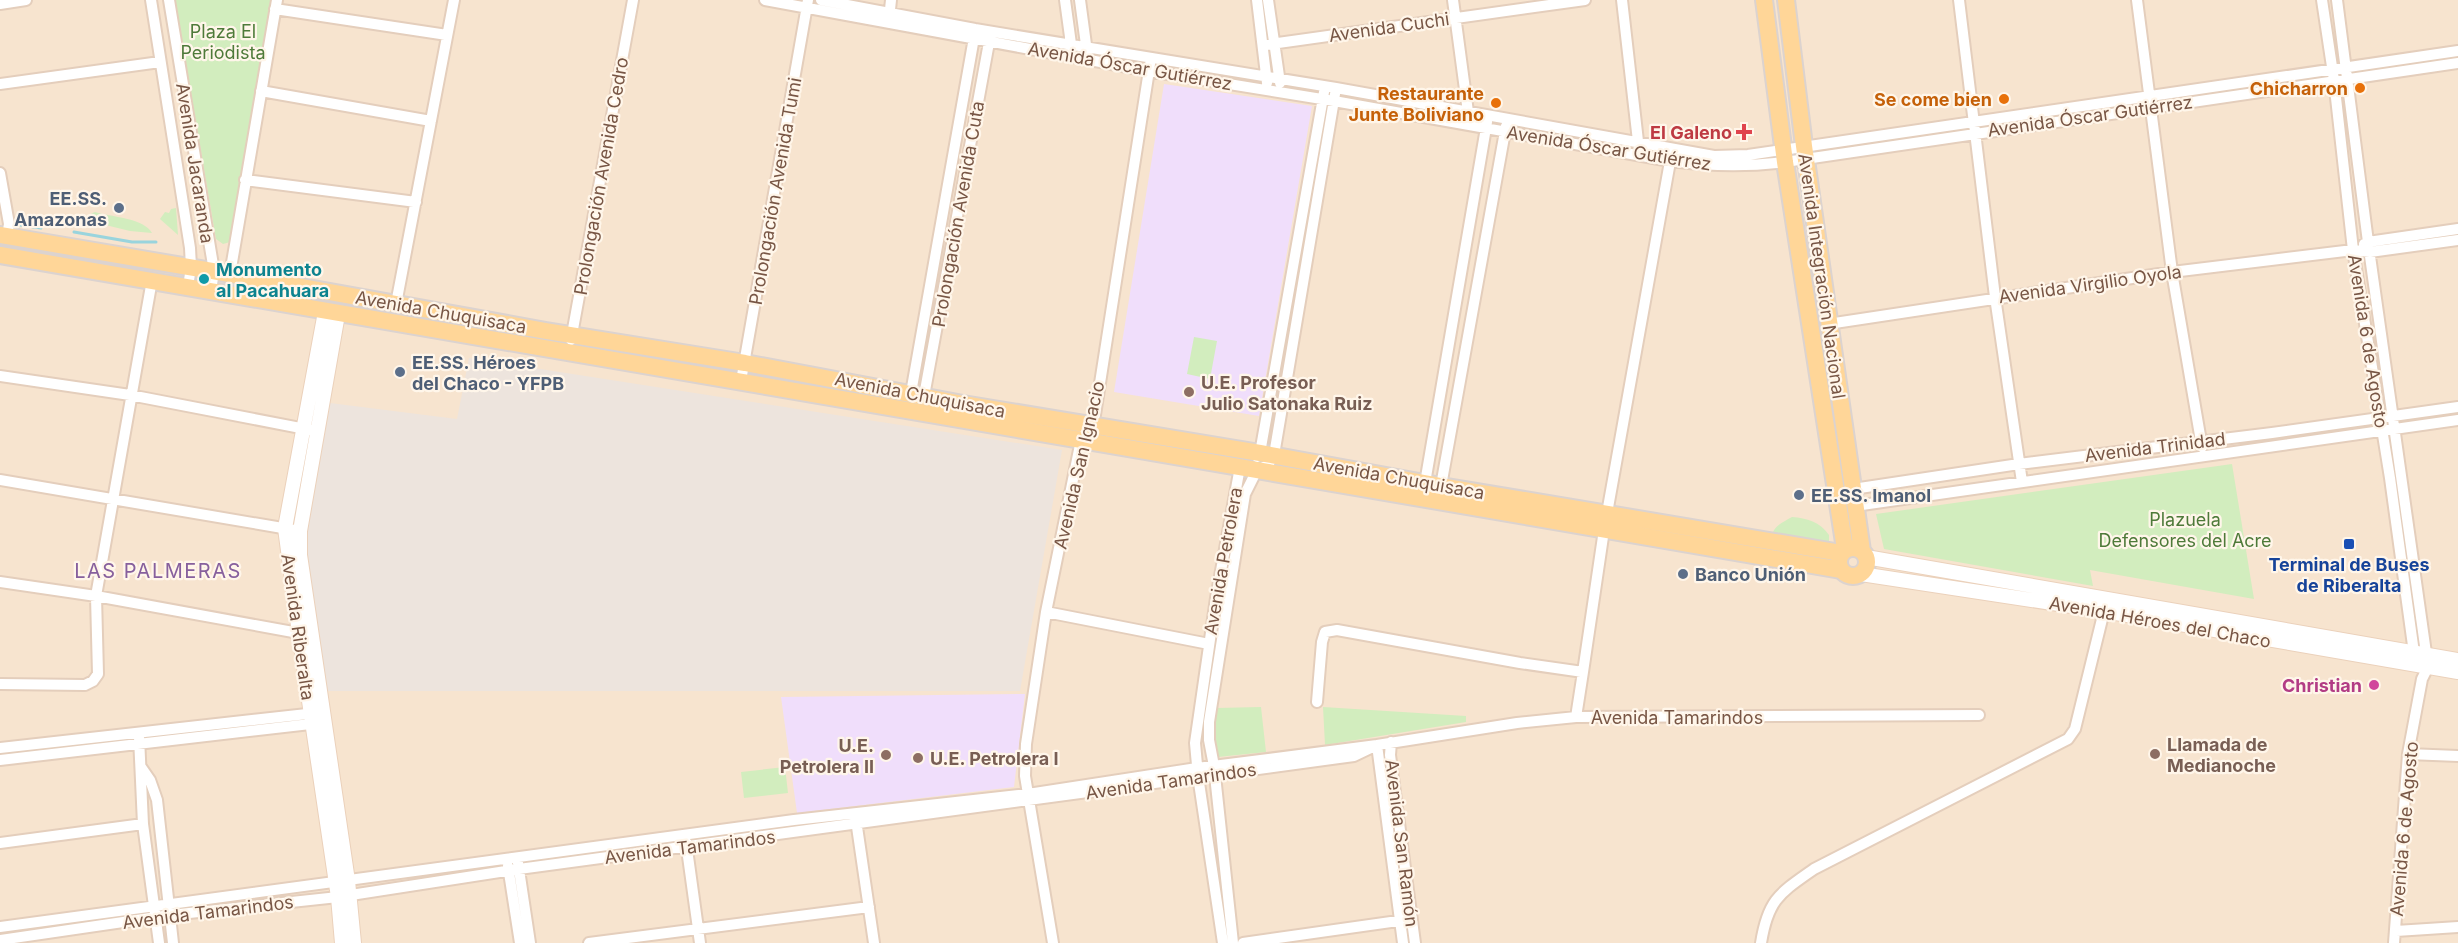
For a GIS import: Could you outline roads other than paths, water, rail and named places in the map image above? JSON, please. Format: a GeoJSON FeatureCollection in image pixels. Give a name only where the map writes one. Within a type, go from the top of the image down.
{"type":"FeatureCollection","features":[{"type":"Feature","properties":{"kind":"main road","name":"Avenida Integración Nacional"},"geometry":{"type":"LineString","coordinates":[[1764,0],[1842,558]]}},
{"type":"Feature","properties":{"kind":"main road","name":"Avenida Integración Nacional"},"geometry":{"type":"LineString","coordinates":[[1786,0],[1828,324],[1864,554]]}},
{"type":"Feature","properties":{"kind":"main road","name":"Avenida Chuquisaca"},"geometry":{"type":"LineString","coordinates":[[3,236],[222,272],[396,304],[741,381],[962,412],[1089,425],[1267,454],[1433,484],[1605,522]]}},
{"type":"Feature","properties":{"kind":"main road","name":"Avenida Chuquisaca"},"geometry":{"type":"LineString","coordinates":[[0,255],[188,286],[331,313],[570,344],[745,363],[918,395],[962,412],[1081,440],[1257,470],[1842,558]]}},
{"type":"Feature","properties":{"kind":"main road","name":"Avenida Riberalta"},"geometry":{"type":"LineString","coordinates":[[331,313],[292,529],[299,633],[318,718],[354,943]]}},
{"type":"Feature","properties":{"kind":"main road","name":"Avenida Riberalta"},"geometry":{"type":"LineString","coordinates":[[292,529],[300,555],[313,636],[318,718],[334,883],[345,891]]}},
{"type":"Feature","properties":{"kind":"main road"},"geometry":{"type":"LineString","coordinates":[[1854,547],[1864,554],[1866,566],[1861,574],[1852,576],[1842,558],[1854,547]]}},
{"type":"Feature","properties":{"kind":"main road","name":"Avenida Héroes del Chaco"},"geometry":{"type":"LineString","coordinates":[[1864,554],[2458,672]]}},
{"type":"Feature","properties":{"kind":"main road","name":"Avenida Héroes del Chaco"},"geometry":{"type":"LineString","coordinates":[[1861,574],[2104,611],[2421,664],[2458,660]]}},
{"type":"Feature","properties":{"kind":"main road","name":"Avenida Riberalta"},"geometry":{"type":"LineString","coordinates":[[342,943],[345,891]]}},
{"type":"Feature","properties":{"kind":"street"},"geometry":{"type":"LineString","coordinates":[[0,3],[26,0]]}},
{"type":"Feature","properties":{"kind":"street","name":"Avenida Jacaranda"},"geometry":{"type":"LineString","coordinates":[[151,0],[190,248],[191,267],[188,286]]}},
{"type":"Feature","properties":{"kind":"street","name":"Avenida Jacaranda"},"geometry":{"type":"LineString","coordinates":[[169,0],[222,272],[211,291]]}},
{"type":"Feature","properties":{"kind":"street"},"geometry":{"type":"LineString","coordinates":[[396,304],[454,0]]}},
{"type":"Feature","properties":{"kind":"street","name":"Prolongación Avenida Cedro"},"geometry":{"type":"LineString","coordinates":[[570,344],[633,0]]}},
{"type":"Feature","properties":{"kind":"street","name":"Avenida Óscar Gutiérrez"},"geometry":{"type":"LineString","coordinates":[[765,0],[808,3],[889,17],[1149,71],[1328,100],[1670,161],[1715,167],[1749,166],[1784,155]]}},
{"type":"Feature","properties":{"kind":"street","name":"Avenida Óscar Gutiérrez"},"geometry":{"type":"LineString","coordinates":[[821,0],[889,17]]}},
{"type":"Feature","properties":{"kind":"street"},"geometry":{"type":"LineString","coordinates":[[889,17],[891,0]]}},
{"type":"Feature","properties":{"kind":"street"},"geometry":{"type":"LineString","coordinates":[[1065,0],[1071,44],[1069,56]]}},
{"type":"Feature","properties":{"kind":"street"},"geometry":{"type":"LineString","coordinates":[[1080,0],[1087,46],[1086,59]]}},
{"type":"Feature","properties":{"kind":"street"},"geometry":{"type":"LineString","coordinates":[[1257,0],[1282,93]]}},
{"type":"Feature","properties":{"kind":"street"},"geometry":{"type":"LineString","coordinates":[[1268,0],[1269,44],[1266,76],[1268,90]]}},
{"type":"Feature","properties":{"kind":"street"},"geometry":{"type":"LineString","coordinates":[[1453,0],[1468,112],[1465,124]]}},
{"type":"Feature","properties":{"kind":"street","name":"Avenida Cuchi"},"geometry":{"type":"LineString","coordinates":[[1269,44],[1585,0]]}},
{"type":"Feature","properties":{"kind":"street"},"geometry":{"type":"LineString","coordinates":[[1622,0],[1640,156]]}},
{"type":"Feature","properties":{"kind":"street"},"geometry":{"type":"LineString","coordinates":[[1959,0],[1995,297],[2022,482]]}},
{"type":"Feature","properties":{"kind":"street"},"geometry":{"type":"LineString","coordinates":[[2137,0],[2172,272],[2204,456]]}},
{"type":"Feature","properties":{"kind":"street","name":"Avenida 6 de Agosto"},"geometry":{"type":"LineString","coordinates":[[2322,0],[2353,250],[2421,664]]}},
{"type":"Feature","properties":{"kind":"street","name":"Avenida 6 de Agosto"},"geometry":{"type":"LineString","coordinates":[[2337,0],[2369,247],[2396,428],[2421,664],[2408,754],[2394,943]]}},
{"type":"Feature","properties":{"kind":"street","name":"Prolongación Avenida Tumi"},"geometry":{"type":"LineString","coordinates":[[741,381],[808,3]]}},
{"type":"Feature","properties":{"kind":"street"},"geometry":{"type":"LineString","coordinates":[[222,272],[245,180],[276,5],[447,34]]}},
{"type":"Feature","properties":{"kind":"street","name":"Prolongación Avenida Cuta"},"geometry":{"type":"LineString","coordinates":[[918,395],[974,34]]}},
{"type":"Feature","properties":{"kind":"street","name":"Avenida Óscar Gutiérrez"},"geometry":{"type":"LineString","coordinates":[[990,37],[1087,46],[1714,156],[1784,155],[1973,127],[2150,95],[2458,63]]}},
{"type":"Feature","properties":{"kind":"street","name":"Prolongación Avenida Cuta"},"geometry":{"type":"LineString","coordinates":[[918,395],[990,37]]}},
{"type":"Feature","properties":{"kind":"street","name":"Avenida Óscar Gutiérrez"},"geometry":{"type":"LineString","coordinates":[[2347,73],[2458,51]]}},
{"type":"Feature","properties":{"kind":"street","name":"Avenida San Ignacio"},"geometry":{"type":"LineString","coordinates":[[1053,943],[1025,776],[1026,744],[1046,612],[1081,440],[1095,416],[1152,57]]}},
{"type":"Feature","properties":{"kind":"street"},"geometry":{"type":"LineString","coordinates":[[0,84],[160,62]]}},
{"type":"Feature","properties":{"kind":"street","name":"Avenida Óscar Gutiérrez"},"geometry":{"type":"LineString","coordinates":[[1973,127],[2151,108],[2333,75]]}},
{"type":"Feature","properties":{"kind":"street"},"geometry":{"type":"LineString","coordinates":[[1267,454],[1331,87]]}},
{"type":"Feature","properties":{"kind":"street"},"geometry":{"type":"LineString","coordinates":[[261,91],[431,121]]}},
{"type":"Feature","properties":{"kind":"street"},"geometry":{"type":"LineString","coordinates":[[1433,484],[1488,116]]}},
{"type":"Feature","properties":{"kind":"street"},"geometry":{"type":"LineString","coordinates":[[1433,484],[1507,119]]}},
{"type":"Feature","properties":{"kind":"street"},"geometry":{"type":"LineString","coordinates":[[1576,717],[1605,522],[1672,149]]}},
{"type":"Feature","properties":{"kind":"street"},"geometry":{"type":"LineString","coordinates":[[0,173],[9,224],[3,236]]}},
{"type":"Feature","properties":{"kind":"street"},"geometry":{"type":"LineString","coordinates":[[245,180],[416,202]]}},
{"type":"Feature","properties":{"kind":"street","name":"Avenida Virgilio Oyola"},"geometry":{"type":"LineString","coordinates":[[1828,324],[2172,272],[2353,250],[2458,229]]}},
{"type":"Feature","properties":{"kind":"street","name":"Avenida Virgilio Oyola"},"geometry":{"type":"LineString","coordinates":[[2369,247],[2458,240]]}},
{"type":"Feature","properties":{"kind":"street"},"geometry":{"type":"LineString","coordinates":[[0,684],[85,685],[93,681],[98,674],[96,596],[152,280]]}},
{"type":"Feature","properties":{"kind":"street"},"geometry":{"type":"LineString","coordinates":[[0,376],[130,395],[310,430]]}},
{"type":"Feature","properties":{"kind":"street","name":"Avenida Trinidad"},"geometry":{"type":"LineString","coordinates":[[1854,497],[2019,464],[2458,407]]}},
{"type":"Feature","properties":{"kind":"street","name":"Avenida Trinidad"},"geometry":{"type":"LineString","coordinates":[[1854,497],[2022,482],[2458,420]]}},
{"type":"Feature","properties":{"kind":"street","name":"Avenida Petrolera"},"geometry":{"type":"LineString","coordinates":[[1223,943],[1198,772],[1196,743],[1215,604],[1240,467],[1267,454],[1268,465],[1257,470],[1245,494],[1229,607],[1209,722],[1209,740],[1215,770],[1233,943]]}},
{"type":"Feature","properties":{"kind":"street"},"geometry":{"type":"LineString","coordinates":[[0,480],[292,529]]}},
{"type":"Feature","properties":{"kind":"street"},"geometry":{"type":"LineString","coordinates":[[0,582],[96,596],[313,636]]}},
{"type":"Feature","properties":{"kind":"street"},"geometry":{"type":"LineString","coordinates":[[1215,604],[1229,607]]}},
{"type":"Feature","properties":{"kind":"street"},"geometry":{"type":"LineString","coordinates":[[1761,943],[1765,917],[1782,892],[1814,869],[2068,739],[2075,729],[2104,611]]}},
{"type":"Feature","properties":{"kind":"street"},"geometry":{"type":"LineString","coordinates":[[1046,612],[1209,644]]}},
{"type":"Feature","properties":{"kind":"street"},"geometry":{"type":"LineString","coordinates":[[1317,702],[1322,642],[1325,632],[1336,630],[1583,672]]}},
{"type":"Feature","properties":{"kind":"street","name":"Avenida Tamarindos"},"geometry":{"type":"LineString","coordinates":[[0,927],[153,906],[170,909],[345,891],[513,864],[1029,797],[1198,772],[1354,756],[1377,745],[1391,742],[1517,723],[1576,717],[1979,715]]}},
{"type":"Feature","properties":{"kind":"street"},"geometry":{"type":"LineString","coordinates":[[0,760],[139,739],[318,718]]}},
{"type":"Feature","properties":{"kind":"street"},"geometry":{"type":"LineString","coordinates":[[0,748],[139,739]]}},
{"type":"Feature","properties":{"kind":"street"},"geometry":{"type":"LineString","coordinates":[[139,739],[143,824],[159,943]]}},
{"type":"Feature","properties":{"kind":"street","name":"Avenida San Ramón"},"geometry":{"type":"LineString","coordinates":[[1391,742],[1390,755],[1406,920],[1403,943]]}},
{"type":"Feature","properties":{"kind":"street","name":"Avenida San Ramón"},"geometry":{"type":"LineString","coordinates":[[1377,745],[1406,920],[1415,943]]}},
{"type":"Feature","properties":{"kind":"street"},"geometry":{"type":"LineString","coordinates":[[2408,754],[2458,756]]}},
{"type":"Feature","properties":{"kind":"street"},"geometry":{"type":"LineString","coordinates":[[141,766],[158,800],[173,943]]}},
{"type":"Feature","properties":{"kind":"street"},"geometry":{"type":"LineString","coordinates":[[856,819],[874,943]]}},
{"type":"Feature","properties":{"kind":"street"},"geometry":{"type":"LineString","coordinates":[[0,843],[143,824]]}},
{"type":"Feature","properties":{"kind":"street"},"geometry":{"type":"LineString","coordinates":[[686,842],[700,943]]}},
{"type":"Feature","properties":{"kind":"street"},"geometry":{"type":"LineString","coordinates":[[513,864],[520,943]]}},
{"type":"Feature","properties":{"kind":"street"},"geometry":{"type":"LineString","coordinates":[[513,864],[530,943]]}},
{"type":"Feature","properties":{"kind":"street","name":"Avenida Tamarindos"},"geometry":{"type":"LineString","coordinates":[[0,940],[155,918],[170,909],[334,883]]}},
{"type":"Feature","properties":{"kind":"street"},"geometry":{"type":"LineString","coordinates":[[589,943],[869,907]]}},
{"type":"Feature","properties":{"kind":"street"},"geometry":{"type":"LineString","coordinates":[[1243,943],[1406,920]]}},
{"type":"Feature","properties":{"kind":"street"},"geometry":{"type":"LineString","coordinates":[[2396,931],[2458,927]]}},
{"type":"Feature","properties":{"kind":"waterway"},"geometry":{"type":"LineString","coordinates":[[20,225],[41,228]]}},
{"type":"Feature","properties":{"kind":"waterway"},"geometry":{"type":"LineString","coordinates":[[74,232],[132,242],[156,242]]}},
{"type":"Feature","properties":{"kind":"place","name":"Chicharron"},"geometry":{"type":"Point","coordinates":[2360,88]}},
{"type":"Feature","properties":{"kind":"place","name":"Se come bien"},"geometry":{"type":"Point","coordinates":[2004,99]}},
{"type":"Feature","properties":{"kind":"place","name":"Restaurante Junte Boliviano"},"geometry":{"type":"Point","coordinates":[1496,103]}},
{"type":"Feature","properties":{"kind":"place","name":"El Galeno"},"geometry":{"type":"Point","coordinates":[1744,132]}},
{"type":"Feature","properties":{"kind":"place","name":"EE.SS. Amazonas"},"geometry":{"type":"Point","coordinates":[119,208]}},
{"type":"Feature","properties":{"kind":"place","name":"Monumento al Pacahuara"},"geometry":{"type":"Point","coordinates":[204,279]}},
{"type":"Feature","properties":{"kind":"place","name":"EE.SS. Héroes del Chaco - YFPB"},"geometry":{"type":"Point","coordinates":[400,372]}},
{"type":"Feature","properties":{"kind":"place","name":"U.E. Profesor Julio Satonaka Ruiz"},"geometry":{"type":"Point","coordinates":[1189,392]}},
{"type":"Feature","properties":{"kind":"place","name":"EE.SS. Imanol"},"geometry":{"type":"Point","coordinates":[1799,495]}},
{"type":"Feature","properties":{"kind":"place","name":"Terminal de Buses de Riberalta"},"geometry":{"type":"Point","coordinates":[2349,544]}},
{"type":"Feature","properties":{"kind":"place","name":"Banco Unión"},"geometry":{"type":"Point","coordinates":[1683,574]}},
{"type":"Feature","properties":{"kind":"place","name":"Christian"},"geometry":{"type":"Point","coordinates":[2374,685]}},
{"type":"Feature","properties":{"kind":"place","name":"Llamada de Medianoche"},"geometry":{"type":"Point","coordinates":[2155,754]}},
{"type":"Feature","properties":{"kind":"place","name":"U.E. Petrolera II"},"geometry":{"type":"Point","coordinates":[886,755]}},
{"type":"Feature","properties":{"kind":"place","name":"U.E. Petrolera I"},"geometry":{"type":"Point","coordinates":[918,758]}},
{"type":"Feature","properties":{"kind":"district","name":"LAS PALMERAS"},"geometry":{"type":"Point","coordinates":[158,571]}},
{"type":"Feature","properties":{"kind":"park label","name":"Plaza El Periodista"},"geometry":{"type":"Point","coordinates":[223,42]}},
{"type":"Feature","properties":{"kind":"park label","name":"Plazuela Defensores del Acre"},"geometry":{"type":"Point","coordinates":[2185,529]}}]}
